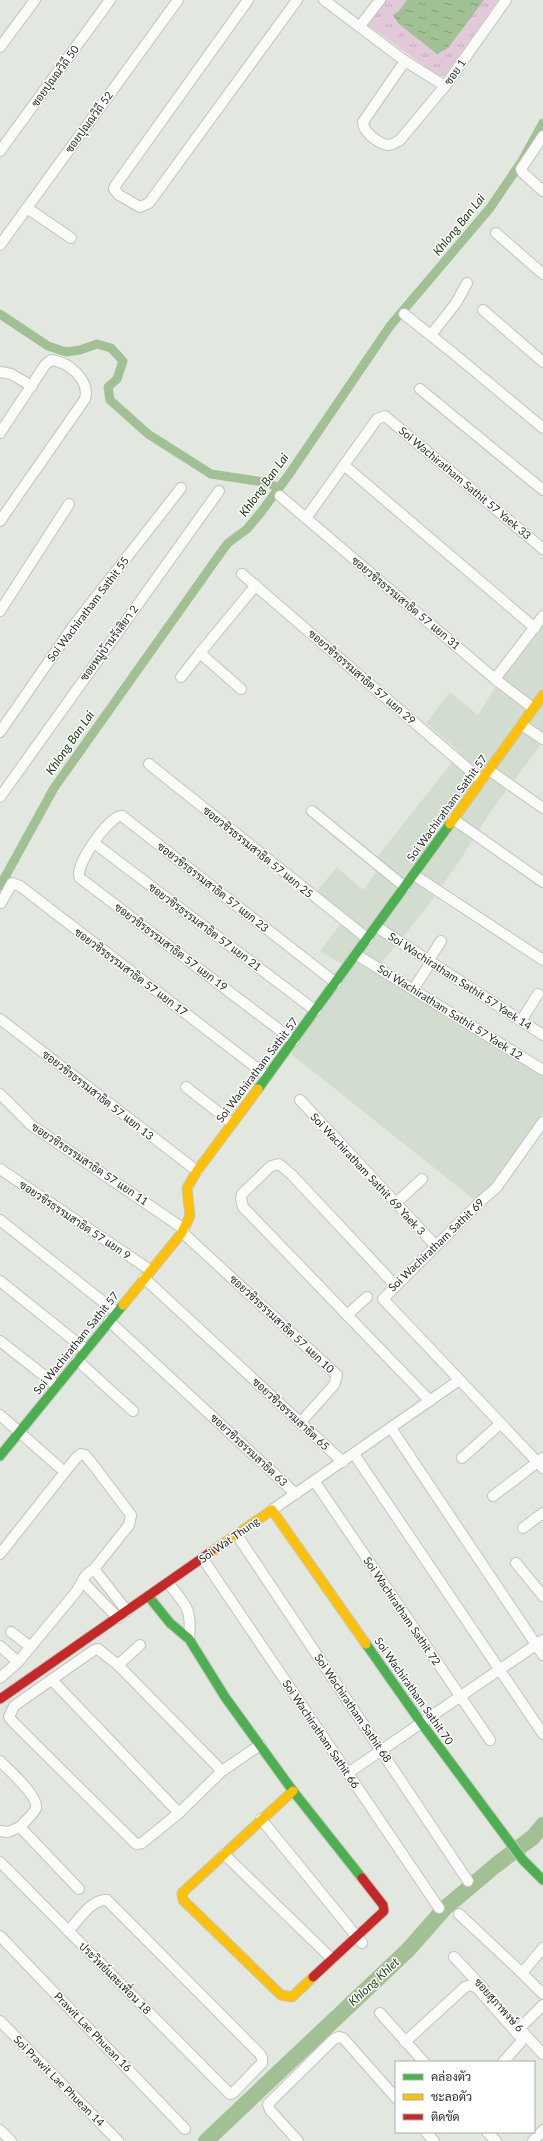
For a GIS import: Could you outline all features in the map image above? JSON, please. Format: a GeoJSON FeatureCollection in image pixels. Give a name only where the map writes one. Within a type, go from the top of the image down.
{"type":"FeatureCollection","features":[{"type":"Feature","properties":{"kind":"street"},"geometry":{"type":"LineString","coordinates":[[0,47],[35,0]]}},
{"type":"Feature","properties":{"kind":"street","name":"ซอยปุณณวิถี 50"},"geometry":{"type":"LineString","coordinates":[[0,151],[110,0]]}},
{"type":"Feature","properties":{"kind":"street","name":"ซอยปุณณวิถี 52"},"geometry":{"type":"LineString","coordinates":[[0,245],[178,0]]}},
{"type":"Feature","properties":{"kind":"street"},"geometry":{"type":"LineString","coordinates":[[248,0],[115,186],[114,189],[119,195],[140,207],[149,203],[297,0]]}},
{"type":"Feature","properties":{"kind":"street"},"geometry":{"type":"LineString","coordinates":[[360,26],[380,0]]}},
{"type":"Feature","properties":{"kind":"street","name":"ซอย 1"},"geometry":{"type":"LineString","coordinates":[[405,61],[363,122],[367,133],[386,145],[390,145],[400,140],[445,86],[506,0]]}},
{"type":"Feature","properties":{"kind":"street"},"geometry":{"type":"LineString","coordinates":[[328,1],[405,61],[445,86]]}},
{"type":"Feature","properties":{"kind":"street"},"geometry":{"type":"LineString","coordinates":[[543,136],[521,168],[523,173],[543,191]]}},
{"type":"Feature","properties":{"kind":"street"},"geometry":{"type":"LineString","coordinates":[[27,208],[71,238]]}},
{"type":"Feature","properties":{"kind":"street"},"geometry":{"type":"LineString","coordinates":[[496,233],[543,274]]}},
{"type":"Feature","properties":{"kind":"street"},"geometry":{"type":"LineString","coordinates":[[431,335],[456,303],[467,283]]}},
{"type":"Feature","properties":{"kind":"street"},"geometry":{"type":"LineString","coordinates":[[483,310],[543,362]]}},
{"type":"Feature","properties":{"kind":"street"},"geometry":{"type":"LineString","coordinates":[[404,314],[543,428]]}},
{"type":"Feature","properties":{"kind":"street"},"geometry":{"type":"LineString","coordinates":[[0,433],[45,365],[51,360],[60,361],[78,374],[85,386],[85,399],[0,520]]}},
{"type":"Feature","properties":{"kind":"street"},"geometry":{"type":"LineString","coordinates":[[0,372],[11,374],[32,386]]}},
{"type":"Feature","properties":{"kind":"street"},"geometry":{"type":"LineString","coordinates":[[420,389],[543,490]]}},
{"type":"Feature","properties":{"kind":"street","name":"Soi Wachiratham Sathit 57 Yaek 33"},"geometry":{"type":"LineString","coordinates":[[344,465],[377,418],[387,416],[543,549]]}},
{"type":"Feature","properties":{"kind":"street"},"geometry":{"type":"LineString","coordinates":[[306,518],[344,465],[534,628]]}},
{"type":"Feature","properties":{"kind":"street","name":"Soi Wachiratham Sathit 55"},"geometry":{"type":"LineString","coordinates":[[0,732],[74,625],[181,488]]}},
{"type":"Feature","properties":{"kind":"street","name":"ซอยหมู่บ้านรังสิยา 2"},"geometry":{"type":"LineString","coordinates":[[0,797],[219,491]]}},
{"type":"Feature","properties":{"kind":"street","name":"ซอยวชิรธรรมสาธิต 57 แยก 31"},"geometry":{"type":"LineString","coordinates":[[280,496],[495,679],[534,708]]}},
{"type":"Feature","properties":{"kind":"street"},"geometry":{"type":"LineString","coordinates":[[0,611],[69,504]]}},
{"type":"Feature","properties":{"kind":"street","name":"ซอยวชิรธรรมสาธิต 57 แยก 29"},"geometry":{"type":"LineString","coordinates":[[242,574],[481,780]]}},
{"type":"Feature","properties":{"kind":"street"},"geometry":{"type":"LineString","coordinates":[[181,677],[256,585]]}},
{"type":"Feature","properties":{"kind":"street"},"geometry":{"type":"LineString","coordinates":[[495,679],[543,616]]}},
{"type":"Feature","properties":{"kind":"street"},"geometry":{"type":"LineString","coordinates":[[200,653],[241,689]]}},
{"type":"Feature","properties":{"kind":"street","name":"Soi Wachiratham Sathit 57"},"geometry":{"type":"LineString","coordinates":[[0,1456],[183,1230],[190,1216],[187,1188],[197,1171],[357,955],[543,695]]}},
{"type":"Feature","properties":{"kind":"street"},"geometry":{"type":"LineString","coordinates":[[522,725],[543,739]]}},
{"type":"Feature","properties":{"kind":"street","name":"ซอยวชิรธรรมสาธิต 57 แยก 25"},"geometry":{"type":"LineString","coordinates":[[149,764],[368,938]]}},
{"type":"Feature","properties":{"kind":"street"},"geometry":{"type":"LineString","coordinates":[[489,770],[543,808]]}},
{"type":"Feature","properties":{"kind":"street"},"geometry":{"type":"LineString","coordinates":[[312,810],[405,887]]}},
{"type":"Feature","properties":{"kind":"street","name":"ซอยวชิรธรรมสาธิต 57 แยก 23"},"geometry":{"type":"LineString","coordinates":[[94,842],[114,818],[122,816],[336,983]]}},
{"type":"Feature","properties":{"kind":"street"},"geometry":{"type":"LineString","coordinates":[[453,820],[543,882]]}},
{"type":"Feature","properties":{"kind":"street","name":"ซอยวชิรธรรมสาธิต 57 แยก 21"},"geometry":{"type":"LineString","coordinates":[[94,842],[316,1011]]}},
{"type":"Feature","properties":{"kind":"street","name":"ซอยวชิรธรรมสาธิต 57 แยก 19"},"geometry":{"type":"LineString","coordinates":[[94,842],[78,870],[80,878],[294,1041]]}},
{"type":"Feature","properties":{"kind":"street"},"geometry":{"type":"LineString","coordinates":[[414,875],[543,960]]}},
{"type":"Feature","properties":{"kind":"street","name":"ซอยวชิรธรรมสาธิต 57 แยก 17"},"geometry":{"type":"LineString","coordinates":[[1,903],[12,883],[20,886],[267,1076]]}},
{"type":"Feature","properties":{"kind":"street","name":"Soi Wachiratham Sathit 57 Yaek 14"},"geometry":{"type":"LineString","coordinates":[[377,927],[543,1035]]}},
{"type":"Feature","properties":{"kind":"street"},"geometry":{"type":"LineString","coordinates":[[416,985],[441,941]]}},
{"type":"Feature","properties":{"kind":"street","name":"Soi Wachiratham Sathit 57 Yaek 12"},"geometry":{"type":"LineString","coordinates":[[357,955],[543,1070]]}},
{"type":"Feature","properties":{"kind":"street"},"geometry":{"type":"LineString","coordinates":[[521,1021],[538,994]]}},
{"type":"Feature","properties":{"kind":"street","name":"ซอยวชิรธรรมสาธิต 57 แยก 13"},"geometry":{"type":"LineString","coordinates":[[0,1019],[197,1171]]}},
{"type":"Feature","properties":{"kind":"street"},"geometry":{"type":"LineString","coordinates":[[186,1087],[232,1123]]}},
{"type":"Feature","properties":{"kind":"street","name":"ซอยวชิรธรรมสาธิต 57 แยก 11"},"geometry":{"type":"LineString","coordinates":[[0,1094],[31,1125],[183,1230]]}},
{"type":"Feature","properties":{"kind":"street","name":"Soi Wachiratham Sathit 69 Yaek 3"},"geometry":{"type":"LineString","coordinates":[[300,1100],[436,1246]]}},
{"type":"Feature","properties":{"kind":"street","name":"Soi Wachiratham Sathit 69"},"geometry":{"type":"LineString","coordinates":[[458,1381],[383,1302],[384,1296],[496,1188],[543,1122]]}},
{"type":"Feature","properties":{"kind":"street"},"geometry":{"type":"LineString","coordinates":[[535,1132],[543,1140]]}},
{"type":"Feature","properties":{"kind":"street"},"geometry":{"type":"LineString","coordinates":[[395,1286],[284,1166],[274,1163],[242,1194],[241,1199],[243,1207],[430,1401]]}},
{"type":"Feature","properties":{"kind":"street","name":"ซอยวชิรธรรมสาธิต 57 แยก 9"},"geometry":{"type":"LineString","coordinates":[[0,1169],[147,1274],[239,1367]]}},
{"type":"Feature","properties":{"kind":"street"},"geometry":{"type":"LineString","coordinates":[[396,1204],[422,1179]]}},
{"type":"Feature","properties":{"kind":"street"},"geometry":{"type":"LineString","coordinates":[[0,1220],[116,1312]]}},
{"type":"Feature","properties":{"kind":"street","name":"ซอยวชิรธรรมสาธิต 57 แยก 10"},"geometry":{"type":"LineString","coordinates":[[183,1230],[337,1375],[334,1384],[300,1423]]}},
{"type":"Feature","properties":{"kind":"street"},"geometry":{"type":"LineString","coordinates":[[0,1281],[86,1350]]}},
{"type":"Feature","properties":{"kind":"street"},"geometry":{"type":"LineString","coordinates":[[347,1315],[367,1297]]}},
{"type":"Feature","properties":{"kind":"street","name":"ซอยวชิรธรรมสาธิต 63"},"geometry":{"type":"LineString","coordinates":[[109,1321],[296,1494]]}},
{"type":"Feature","properties":{"kind":"street"},"geometry":{"type":"LineString","coordinates":[[0,1341],[57,1386]]}},
{"type":"Feature","properties":{"kind":"street"},"geometry":{"type":"LineString","coordinates":[[77,1360],[133,1411]]}},
{"type":"Feature","properties":{"kind":"street","name":"ซอยวชิรธรรมสาธิต 65"},"geometry":{"type":"LineString","coordinates":[[239,1367],[343,1462]]}},
{"type":"Feature","properties":{"kind":"street"},"geometry":{"type":"LineString","coordinates":[[458,1381],[541,1463],[493,1496]]}},
{"type":"Feature","properties":{"kind":"street","name":"Soi Wat Thung"},"geometry":{"type":"LineString","coordinates":[[0,1699],[149,1597],[272,1510],[315,1482],[458,1381]]}},
{"type":"Feature","properties":{"kind":"street"},"geometry":{"type":"LineString","coordinates":[[0,1415],[59,1467]]}},
{"type":"Feature","properties":{"kind":"street"},"geometry":{"type":"LineString","coordinates":[[462,1458],[500,1424]]}},
{"type":"Feature","properties":{"kind":"street"},"geometry":{"type":"LineString","coordinates":[[391,1428],[540,1642],[543,1655]]}},
{"type":"Feature","properties":{"kind":"street"},"geometry":{"type":"LineString","coordinates":[[0,1554],[76,1458],[81,1454],[85,1455],[91,1462],[131,1519],[129,1525],[94,1569],[86,1575],[76,1592],[31,1647],[18,1662],[0,1678]]}},
{"type":"Feature","properties":{"kind":"street"},"geometry":{"type":"LineString","coordinates":[[354,1454],[543,1734]]}},
{"type":"Feature","properties":{"kind":"street","name":"Soi Wachiratham Sathit 72"},"geometry":{"type":"LineString","coordinates":[[315,1482],[490,1740]]}},
{"type":"Feature","properties":{"kind":"street","name":"Soi Wachiratham Sathit 70"},"geometry":{"type":"LineString","coordinates":[[272,1510],[422,1724],[522,1860],[543,1880]]}},
{"type":"Feature","properties":{"kind":"street"},"geometry":{"type":"LineString","coordinates":[[523,1528],[543,1513]]}},
{"type":"Feature","properties":{"kind":"street","name":"Soi Wachiratham Sathit 68"},"geometry":{"type":"LineString","coordinates":[[237,1535],[468,1881]]}},
{"type":"Feature","properties":{"kind":"street","name":"Soi Wachiratham Sathit 66"},"geometry":{"type":"LineString","coordinates":[[203,1559],[439,1908]]}},
{"type":"Feature","properties":{"kind":"street"},"geometry":{"type":"LineString","coordinates":[[516,1563],[543,1596]]}},
{"type":"Feature","properties":{"kind":"street"},"geometry":{"type":"LineString","coordinates":[[94,1569],[127,1611]]}},
{"type":"Feature","properties":{"kind":"street"},"geometry":{"type":"LineString","coordinates":[[82,1581],[118,1618]]}},
{"type":"Feature","properties":{"kind":"street"},"geometry":{"type":"LineString","coordinates":[[168,1583],[191,1616],[189,1640]]}},
{"type":"Feature","properties":{"kind":"street"},"geometry":{"type":"LineString","coordinates":[[149,1597],[170,1623],[189,1640],[225,1696],[293,1791],[383,1905],[384,1911],[359,1940],[332,1959],[292,1997],[287,1998],[281,1995],[183,1900],[182,1893],[293,1791]]}},
{"type":"Feature","properties":{"kind":"street"},"geometry":{"type":"LineString","coordinates":[[11,1632],[31,1647]]}},
{"type":"Feature","properties":{"kind":"street"},"geometry":{"type":"LineString","coordinates":[[348,1773],[422,1724],[540,1642]]}},
{"type":"Feature","properties":{"kind":"street"},"geometry":{"type":"LineString","coordinates":[[118,1665],[140,1645]]}},
{"type":"Feature","properties":{"kind":"street"},"geometry":{"type":"LineString","coordinates":[[0,1646],[18,1662]]}},
{"type":"Feature","properties":{"kind":"street"},"geometry":{"type":"LineString","coordinates":[[222,1771],[102,1650],[96,1649],[14,1706],[9,1717],[136,1844],[142,1843],[179,1812],[222,1771],[260,1745]]}},
{"type":"Feature","properties":{"kind":"street"},"geometry":{"type":"LineString","coordinates":[[52,1680],[179,1812]]}},
{"type":"Feature","properties":{"kind":"street"},"geometry":{"type":"LineString","coordinates":[[0,1760],[33,1796],[36,1803],[36,1809],[20,1827],[8,1832],[0,1831]]}},
{"type":"Feature","properties":{"kind":"street"},"geometry":{"type":"LineString","coordinates":[[262,1819],[359,1940]]}},
{"type":"Feature","properties":{"kind":"street"},"geometry":{"type":"LineString","coordinates":[[20,1827],[79,1889]]}},
{"type":"Feature","properties":{"kind":"street"},"geometry":{"type":"LineString","coordinates":[[224,1854],[332,1959]]}},
{"type":"Feature","properties":{"kind":"street","name":"ประวิทย์และเพื่อน 18"},"geometry":{"type":"LineString","coordinates":[[0,1862],[68,1931],[230,2094],[234,2093],[262,2063],[262,2058],[115,1906],[107,1900],[102,1899],[95,1902],[68,1931]]}},
{"type":"Feature","properties":{"kind":"street"},"geometry":{"type":"LineString","coordinates":[[458,1914],[543,1994]]}},
{"type":"Feature","properties":{"kind":"street","name":"Prawit Lae Phuean 16"},"geometry":{"type":"LineString","coordinates":[[0,1936],[185,2129]]}},
{"type":"Feature","properties":{"kind":"street"},"geometry":{"type":"LineString","coordinates":[[522,1973],[543,1948]]}},
{"type":"Feature","properties":{"kind":"street","name":"ซอยสุภาพงษ์ 6"},"geometry":{"type":"LineString","coordinates":[[454,1956],[543,2054]]}},
{"type":"Feature","properties":{"kind":"street"},"geometry":{"type":"LineString","coordinates":[[406,2042],[465,1987],[471,1985],[477,1988],[522,2039],[504,2061]]}},
{"type":"Feature","properties":{"kind":"street"},"geometry":{"type":"LineString","coordinates":[[520,2028],[543,2005]]}},
{"type":"Feature","properties":{"kind":"street"},"geometry":{"type":"LineString","coordinates":[[380,2013],[423,2061]]}},
{"type":"Feature","properties":{"kind":"street","name":"Soi Prawit Lae Phuean 14"},"geometry":{"type":"LineString","coordinates":[[0,2021],[118,2141]]}},
{"type":"Feature","properties":{"kind":"street"},"geometry":{"type":"LineString","coordinates":[[298,2141],[270,2110],[268,2104],[334,2039],[339,2037],[343,2038],[395,2097]]}},
{"type":"Feature","properties":{"kind":"street"},"geometry":{"type":"LineString","coordinates":[[0,2130],[11,2141]]}},
{"type":"Feature","properties":{"kind":"street"},"geometry":{"type":"LineString","coordinates":[[533,2141],[543,2130]]}},
{"type":"Feature","properties":{"kind":"street"},"geometry":{"type":"LineString","coordinates":[[427,2133],[434,2141]]}},
{"type":"Feature","properties":{"kind":"street"},"geometry":{"type":"LineString","coordinates":[[488,2133],[496,2141]]}},
{"type":"Feature","properties":{"kind":"shaded area"},"geometry":{"type":"Polygon","coordinates":[[[543,623],[543,742],[491,811],[459,862],[420,916],[374,972],[543,1074],[543,1112],[491,1188],[477,1202],[291,1054],[343,965],[320,951],[346,917],[316,892],[337,867],[363,890],[384,862],[377,857],[460,752],[426,723],[450,692],[478,715],[502,676],[543,623]]]}},
{"type":"Feature","properties":{"kind":"green space"},"geometry":{"type":"Polygon","coordinates":[[[386,0],[498,0],[445,76],[438,76],[368,25],[386,0]]]}},
{"type":"Feature","properties":{"kind":"water"},"geometry":{"type":"Polygon","coordinates":[[[407,0],[484,0],[448,48],[437,54],[399,24],[393,15],[399,11],[407,0]]]}},
{"type":"Feature","properties":{"kind":"waterway","name":"Khlong Ban Lai"},"geometry":{"type":"LineString","coordinates":[[0,886],[54,788],[217,558],[228,543],[247,529],[262,511],[290,473],[390,326],[490,208],[522,161],[543,123]]}},
{"type":"Feature","properties":{"kind":"waterway"},"geometry":{"type":"LineString","coordinates":[[0,314],[48,346],[66,352],[80,350],[97,344],[111,348],[123,361],[117,379],[108,387],[110,400],[148,434],[211,474],[270,483],[278,489]]}},
{"type":"Feature","properties":{"kind":"waterway","name":"Khlong Khlet"},"geometry":{"type":"LineString","coordinates":[[206,2141],[408,1950],[445,1908],[496,1865],[533,1837],[543,1825]]}},
{"type":"Feature","properties":{"kind":"traffic: fast"},"geometry":{"type":"LineString","coordinates":[[258,1089],[450,824]]}},
{"type":"Feature","properties":{"kind":"traffic: fast"},"geometry":{"type":"LineString","coordinates":[[0,1456],[123,1305]]}},
{"type":"Feature","properties":{"kind":"traffic: fast"},"geometry":{"type":"LineString","coordinates":[[149,1597],[170,1623],[189,1639],[225,1697],[293,1791],[362,1878]]}},
{"type":"Feature","properties":{"kind":"traffic: fast"},"geometry":{"type":"LineString","coordinates":[[366,1644],[422,1724],[523,1860],[543,1880]]}},
{"type":"Feature","properties":{"kind":"traffic: slow"},"geometry":{"type":"LineString","coordinates":[[450,824],[543,695]]}},
{"type":"Feature","properties":{"kind":"traffic: slow"},"geometry":{"type":"LineString","coordinates":[[123,1305],[181,1234],[190,1216],[187,1188],[197,1171],[258,1089]]}},
{"type":"Feature","properties":{"kind":"traffic: slow"},"geometry":{"type":"LineString","coordinates":[[211,1552],[272,1510],[366,1644]]}},
{"type":"Feature","properties":{"kind":"traffic: slow"},"geometry":{"type":"LineString","coordinates":[[293,1791],[182,1893],[183,1900],[281,1995],[292,1997],[313,1977]]}},
{"type":"Feature","properties":{"kind":"traffic: jam"},"geometry":{"type":"LineString","coordinates":[[0,1699],[211,1552]]}},
{"type":"Feature","properties":{"kind":"traffic: jam"},"geometry":{"type":"LineString","coordinates":[[313,1977],[384,1911],[383,1905],[362,1878]]}}]}
